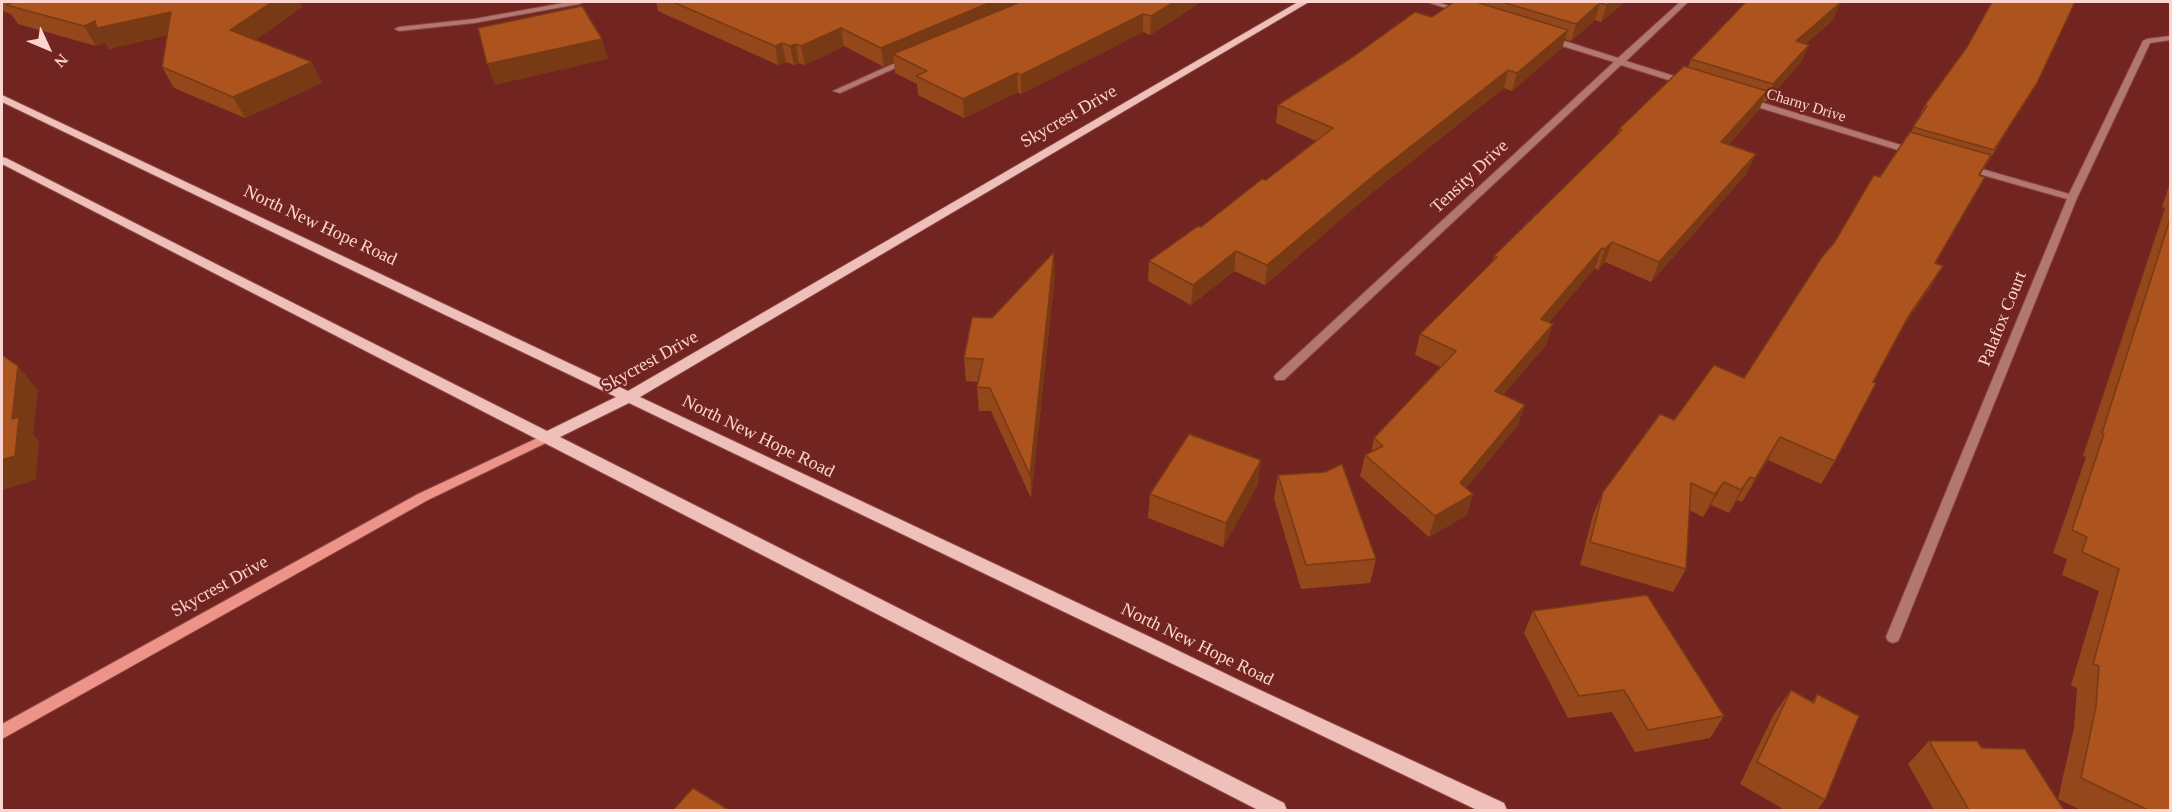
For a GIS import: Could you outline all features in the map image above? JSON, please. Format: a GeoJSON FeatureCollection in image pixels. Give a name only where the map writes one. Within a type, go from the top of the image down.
{"type":"FeatureCollection","features":[{"type":"Feature","properties":{"kind":"main road","name":"Skycrest Drive"},"geometry":{"type":"LineString","coordinates":[[546,438],[629,397],[1304,2]]}},
{"type":"Feature","properties":{"kind":"main road","name":"North New Hope Road"},"geometry":{"type":"LineString","coordinates":[[2,98],[1497,810]]}},
{"type":"Feature","properties":{"kind":"main road"},"geometry":{"type":"LineString","coordinates":[[2,160],[1277,810]]}},
{"type":"Feature","properties":{"kind":"street"},"geometry":{"type":"LineString","coordinates":[[399,29],[474,21],[579,2]]}},
{"type":"Feature","properties":{"kind":"street"},"geometry":{"type":"LineString","coordinates":[[1431,2],[1476,16]]}},
{"type":"Feature","properties":{"kind":"street","name":"Tensity Drive"},"geometry":{"type":"LineString","coordinates":[[1280,377],[1684,2]]}},
{"type":"Feature","properties":{"kind":"street"},"geometry":{"type":"LineString","coordinates":[[1543,37],[1698,86]]}},
{"type":"Feature","properties":{"kind":"street","name":"Palafox Court"},"geometry":{"type":"LineString","coordinates":[[1893,637],[2072,198],[2147,41],[2170,38]]}},
{"type":"Feature","properties":{"kind":"street"},"geometry":{"type":"LineString","coordinates":[[837,90],[921,55]]}},
{"type":"Feature","properties":{"kind":"street","name":"Charny Drive"},"geometry":{"type":"LineString","coordinates":[[1732,97],[1925,156]]}},
{"type":"Feature","properties":{"kind":"street"},"geometry":{"type":"LineString","coordinates":[[1959,166],[2072,198]]}},
{"type":"Feature","properties":{"kind":"street","name":"Skycrest Drive"},"geometry":{"type":"LineString","coordinates":[[2,732],[423,497],[546,438]]}},
{"type":"Feature","properties":{"kind":"building"},"geometry":{"type":"Polygon","coordinates":[[[13,2],[272,2],[230,30],[312,62],[233,97],[162,67],[171,12],[97,28],[95,21],[84,26],[6,5],[13,2]]]}},
{"type":"Feature","properties":{"kind":"building"},"geometry":{"type":"Polygon","coordinates":[[[673,2],[991,2],[881,48],[841,28],[801,46],[782,43],[775,46],[673,2]]]}},
{"type":"Feature","properties":{"kind":"building"},"geometry":{"type":"Polygon","coordinates":[[[1020,2],[1174,2],[1151,16],[1143,14],[1021,75],[1017,73],[963,99],[916,76],[927,71],[893,54],[1020,2]]]}},
{"type":"Feature","properties":{"kind":"building"},"geometry":{"type":"Polygon","coordinates":[[[1454,2],[1476,2],[1568,30],[1517,73],[1508,70],[1373,176],[1267,265],[1236,251],[1193,285],[1149,261],[1198,226],[1201,227],[1262,179],[1266,180],[1333,128],[1278,105],[1354,56],[1415,12],[1432,17],[1454,2]]]}},
{"type":"Feature","properties":{"kind":"building"},"geometry":{"type":"Polygon","coordinates":[[[1502,2],[1611,2],[1607,5],[1600,3],[1576,24],[1502,2]]]}},
{"type":"Feature","properties":{"kind":"building"},"geometry":{"type":"Polygon","coordinates":[[[1746,2],[1840,3],[1796,41],[1809,45],[1773,84],[1691,59],[1746,2]]]}},
{"type":"Feature","properties":{"kind":"building"},"geometry":{"type":"Polygon","coordinates":[[[1992,2],[2075,2],[2037,83],[1994,150],[1913,127],[1927,106],[1925,105],[1967,47],[1992,2]]]}},
{"type":"Feature","properties":{"kind":"building"},"geometry":{"type":"Polygon","coordinates":[[[582,6],[602,39],[487,64],[478,28],[582,6]]]}},
{"type":"Feature","properties":{"kind":"building"},"geometry":{"type":"Polygon","coordinates":[[[1684,66],[1767,91],[1721,142],[1756,154],[1659,262],[1612,242],[1605,249],[1602,248],[1541,319],[1553,324],[1495,391],[1525,405],[1460,483],[1473,494],[1435,516],[1365,455],[1383,446],[1374,438],[1456,351],[1420,334],[1497,257],[1494,256],[1622,130],[1619,129],[1684,66]]]}},
{"type":"Feature","properties":{"kind":"building"},"geometry":{"type":"Polygon","coordinates":[[[1910,132],[1991,155],[1979,175],[1985,177],[1935,263],[1943,266],[1908,317],[1873,382],[1876,383],[1835,461],[1780,437],[1755,479],[1750,477],[1741,490],[1724,482],[1715,494],[1691,483],[1686,569],[1590,542],[1603,492],[1660,414],[1674,420],[1714,365],[1744,378],[1822,257],[1834,243],[1874,175],[1880,177],[1910,132]]]}},
{"type":"Feature","properties":{"kind":"building"},"geometry":{"type":"Polygon","coordinates":[[[2170,219],[2170,810],[2148,810],[2081,778],[2096,706],[2099,666],[2093,664],[2119,569],[2082,552],[2087,537],[2072,530],[2170,219]]]}},
{"type":"Feature","properties":{"kind":"building"},"geometry":{"type":"Polygon","coordinates":[[[1054,252],[1030,475],[990,388],[977,387],[983,359],[964,358],[972,317],[992,318],[1054,252]]]}},
{"type":"Feature","properties":{"kind":"building"},"geometry":{"type":"Polygon","coordinates":[[[2,355],[18,366],[12,419],[19,417],[15,456],[2,460],[2,355]]]}},
{"type":"Feature","properties":{"kind":"building"},"geometry":{"type":"Polygon","coordinates":[[[1189,434],[1261,460],[1226,523],[1150,494],[1189,434]]]}},
{"type":"Feature","properties":{"kind":"building"},"geometry":{"type":"Polygon","coordinates":[[[1342,464],[1376,559],[1306,565],[1278,475],[1325,472],[1342,464]]]}},
{"type":"Feature","properties":{"kind":"building"},"geometry":{"type":"Polygon","coordinates":[[[1647,595],[1724,716],[1648,730],[1624,690],[1579,696],[1533,611],[1647,595]]]}},
{"type":"Feature","properties":{"kind":"building"},"geometry":{"type":"Polygon","coordinates":[[[1791,690],[1814,703],[1817,694],[1859,716],[1825,800],[1757,762],[1791,690]]]}},
{"type":"Feature","properties":{"kind":"building"},"geometry":{"type":"Polygon","coordinates":[[[1929,741],[1977,741],[1982,748],[2025,749],[2064,810],[1969,810],[1929,741]]]}},
{"type":"Feature","properties":{"kind":"building"},"geometry":{"type":"Polygon","coordinates":[[[693,788],[729,810],[673,810],[693,788]]]}}]}
